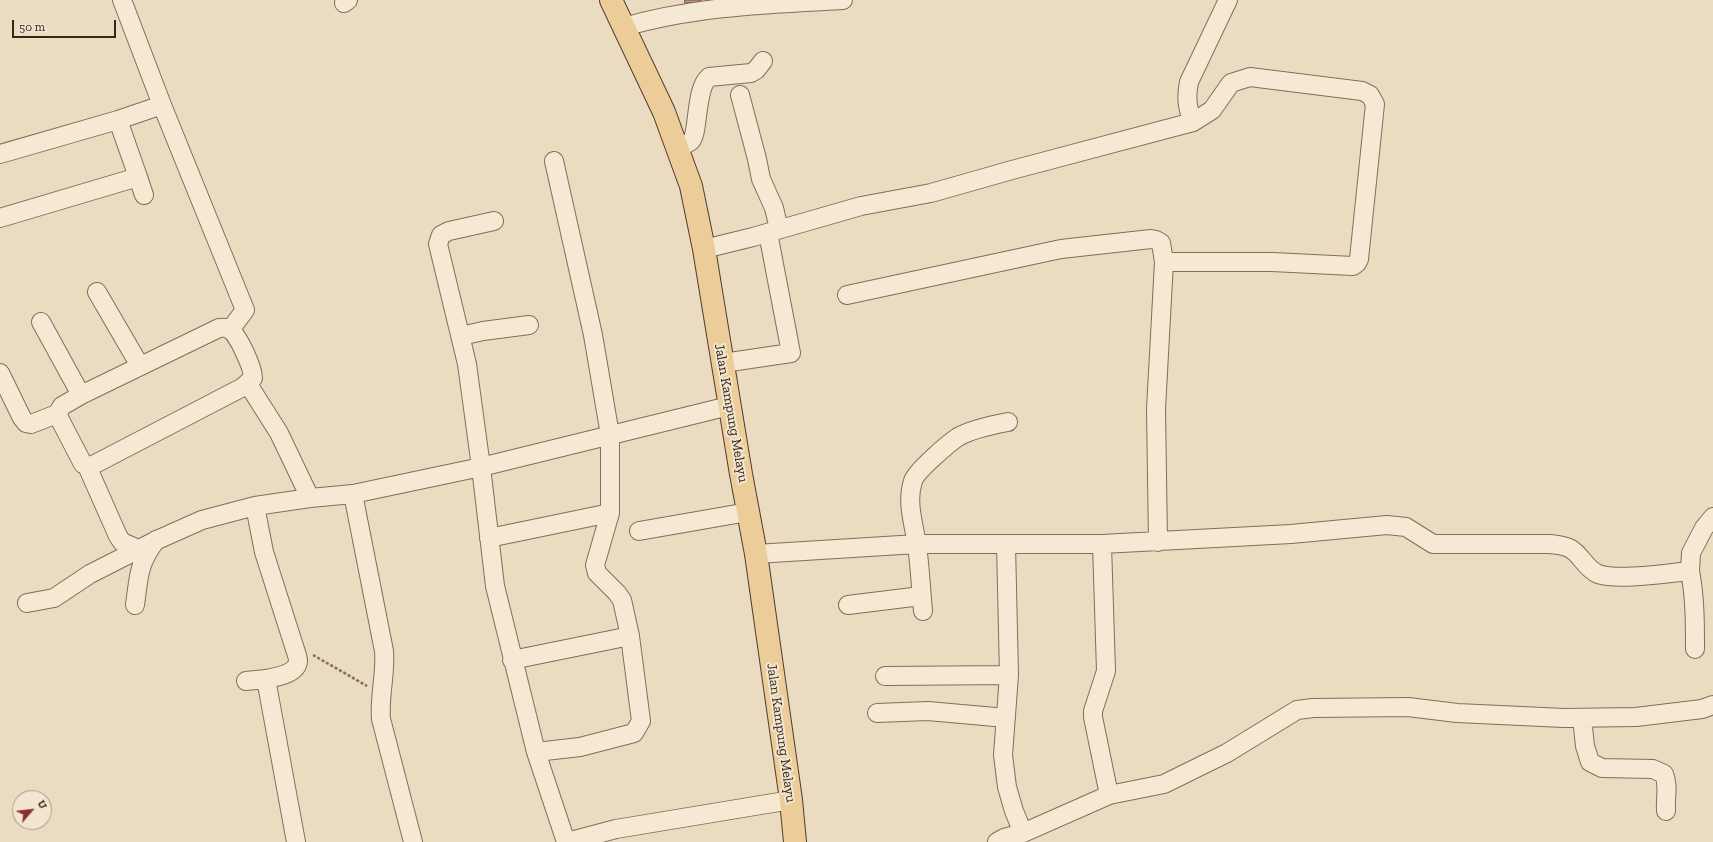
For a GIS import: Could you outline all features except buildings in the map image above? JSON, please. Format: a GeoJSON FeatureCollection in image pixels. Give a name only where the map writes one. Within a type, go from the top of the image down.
{"type":"FeatureCollection","features":[{"type":"Feature","properties":{"kind":"main road","name":"Jalan Kampung Melayu"},"geometry":{"type":"LineString","coordinates":[[611,0],[664,112],[690,186],[704,249],[756,554],[791,800],[795,842]]}},
{"type":"Feature","properties":{"kind":"street"},"geometry":{"type":"LineString","coordinates":[[122,0],[162,105],[245,310],[230,330]]}},
{"type":"Feature","properties":{"kind":"street"},"geometry":{"type":"LineString","coordinates":[[624,28],[654,18],[715,10],[758,5],[843,0]]}},
{"type":"Feature","properties":{"kind":"street"},"geometry":{"type":"LineString","coordinates":[[1193,122],[1188,111],[1187,95],[1190,82],[1228,0]]}},
{"type":"Feature","properties":{"kind":"street"},"geometry":{"type":"LineString","coordinates":[[677,148],[690,142],[694,137],[698,106],[706,80],[709,77],[751,73],[756,70],[763,61]]}},
{"type":"Feature","properties":{"kind":"street"},"geometry":{"type":"LineString","coordinates":[[704,249],[862,206],[931,193],[1193,122],[1212,110],[1231,83],[1250,77],[1362,91],[1370,95],[1374,104],[1359,259],[1357,263],[1352,266],[1272,262],[1164,262]]}},
{"type":"Feature","properties":{"kind":"street"},"geometry":{"type":"LineString","coordinates":[[723,363],[791,353],[773,231],[774,208],[761,179],[740,96]]}},
{"type":"Feature","properties":{"kind":"street"},"geometry":{"type":"LineString","coordinates":[[0,154],[118,120],[162,105]]}},
{"type":"Feature","properties":{"kind":"street"},"geometry":{"type":"LineString","coordinates":[[118,120],[144,195]]}},
{"type":"Feature","properties":{"kind":"street"},"geometry":{"type":"LineString","coordinates":[[536,752],[580,746],[634,733],[641,721],[630,636],[622,600],[597,573],[595,565],[610,513],[610,435],[593,336],[554,161]]}},
{"type":"Feature","properties":{"kind":"street"},"geometry":{"type":"LineString","coordinates":[[0,218],[138,177]]}},
{"type":"Feature","properties":{"kind":"street"},"geometry":{"type":"LineString","coordinates":[[494,220],[448,231],[441,236],[438,244],[467,364],[495,586],[512,660],[536,752],[567,842],[616,828],[791,800]]}},
{"type":"Feature","properties":{"kind":"street"},"geometry":{"type":"LineString","coordinates":[[847,295],[1061,249],[1150,239],[1161,243],[1164,262],[1156,409],[1158,542]]}},
{"type":"Feature","properties":{"kind":"street"},"geometry":{"type":"LineString","coordinates":[[97,292],[140,366]]}},
{"type":"Feature","properties":{"kind":"street"},"geometry":{"type":"LineString","coordinates":[[41,322],[81,395]]}},
{"type":"Feature","properties":{"kind":"street"},"geometry":{"type":"LineString","coordinates":[[461,336],[482,331],[529,325]]}},
{"type":"Feature","properties":{"kind":"street"},"geometry":{"type":"LineString","coordinates":[[0,373],[26,423],[31,424],[57,414],[62,406],[81,395],[219,328],[230,330],[243,350],[253,372],[253,378],[248,384],[93,465],[88,466],[83,464],[57,414]]}},
{"type":"Feature","properties":{"kind":"street"},"geometry":{"type":"LineString","coordinates":[[248,384],[279,433],[310,498]]}},
{"type":"Feature","properties":{"kind":"street"},"geometry":{"type":"LineString","coordinates":[[27,603],[54,598],[90,574],[138,549],[202,520],[255,506],[310,498],[353,494],[481,467],[730,406]]}},
{"type":"Feature","properties":{"kind":"street"},"geometry":{"type":"LineString","coordinates":[[848,605],[922,604],[917,544],[911,517],[910,499],[913,481],[921,469],[958,437],[982,428],[1008,422]]}},
{"type":"Feature","properties":{"kind":"street"},"geometry":{"type":"LineString","coordinates":[[88,466],[118,536],[122,542],[138,549]]}},
{"type":"Feature","properties":{"kind":"street"},"geometry":{"type":"LineString","coordinates":[[353,494],[383,641],[385,661],[380,709],[381,719],[413,842]]}},
{"type":"Feature","properties":{"kind":"street"},"geometry":{"type":"LineString","coordinates":[[246,681],[266,679],[288,673],[296,667],[298,662],[264,552],[255,506]]}},
{"type":"Feature","properties":{"kind":"street"},"geometry":{"type":"LineString","coordinates":[[639,531],[748,512]]}},
{"type":"Feature","properties":{"kind":"street"},"geometry":{"type":"LineString","coordinates":[[489,538],[610,513]]}},
{"type":"Feature","properties":{"kind":"street"},"geometry":{"type":"LineString","coordinates":[[1695,649],[1696,615],[1694,589],[1690,571],[1690,553],[1704,528],[1713,517]]}},
{"type":"Feature","properties":{"kind":"street"},"geometry":{"type":"LineString","coordinates":[[756,554],[917,544],[1102,544],[1158,542],[1291,534],[1387,526],[1406,527],[1433,544],[1550,544],[1562,546],[1576,553],[1591,570],[1605,576],[1637,576],[1690,571]]}},
{"type":"Feature","properties":{"kind":"street"},"geometry":{"type":"LineString","coordinates":[[135,604],[142,561],[157,540]]}},
{"type":"Feature","properties":{"kind":"street"},"geometry":{"type":"LineString","coordinates":[[1006,544],[1009,676],[1003,755],[1007,787],[1014,811],[1024,833]]}},
{"type":"Feature","properties":{"kind":"street"},"geometry":{"type":"LineString","coordinates":[[1102,544],[1106,671],[1093,710],[1093,717],[1109,795]]}},
{"type":"Feature","properties":{"kind":"street"},"geometry":{"type":"LineString","coordinates":[[512,660],[630,636]]}},
{"type":"Feature","properties":{"kind":"street"},"geometry":{"type":"LineString","coordinates":[[885,676],[1009,676]]}},
{"type":"Feature","properties":{"kind":"street"},"geometry":{"type":"LineString","coordinates":[[266,679],[296,842]]}},
{"type":"Feature","properties":{"kind":"street"},"geometry":{"type":"LineString","coordinates":[[997,842],[1004,838],[1024,833],[1109,795],[1164,784],[1228,753],[1297,710],[1313,708],[1408,707],[1457,713],[1582,718],[1636,717],[1702,709],[1713,705]]}},
{"type":"Feature","properties":{"kind":"street"},"geometry":{"type":"LineString","coordinates":[[876,713],[928,712],[1006,718]]}},
{"type":"Feature","properties":{"kind":"street"},"geometry":{"type":"LineString","coordinates":[[1582,718],[1584,746],[1590,762],[1602,768],[1653,769],[1664,774],[1668,782],[1665,801],[1666,811]]}},
{"type":"Feature","properties":{"kind":"path"},"geometry":{"type":"LineString","coordinates":[[294,646],[382,693]]}}]}
